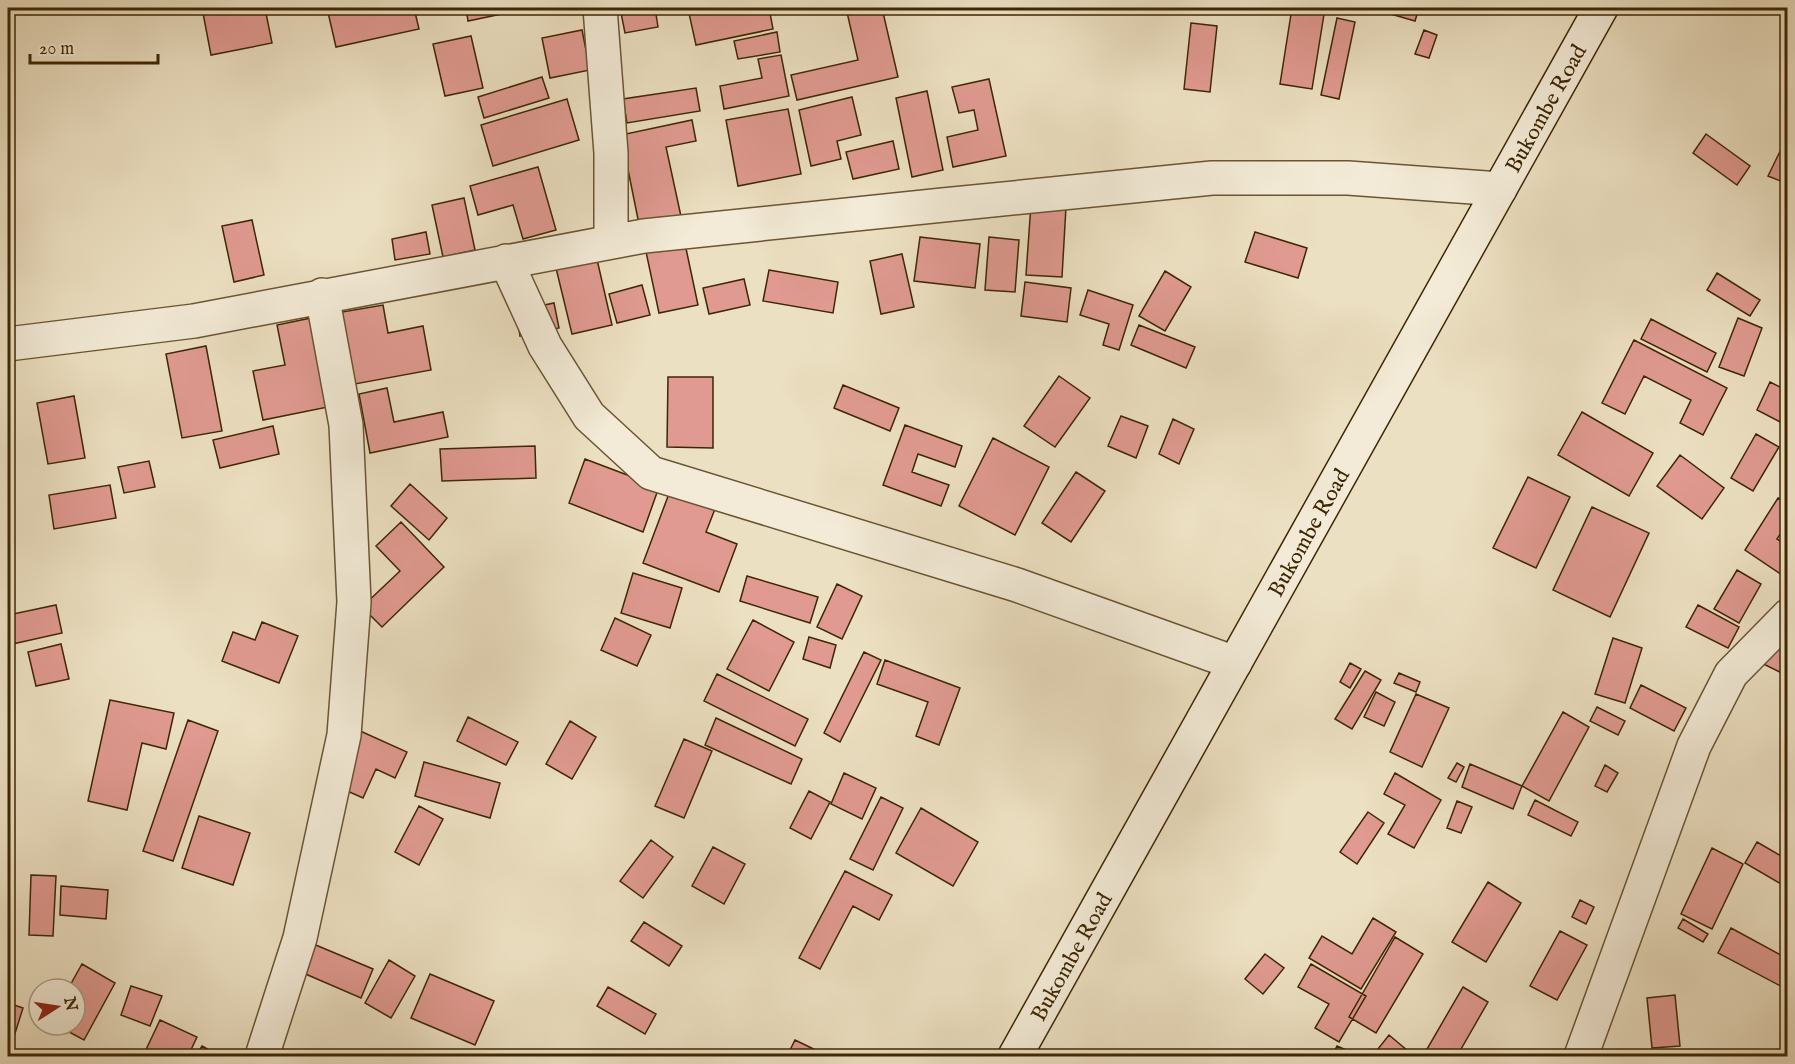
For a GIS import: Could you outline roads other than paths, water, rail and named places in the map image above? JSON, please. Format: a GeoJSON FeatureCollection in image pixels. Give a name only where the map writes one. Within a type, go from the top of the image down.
{"type":"FeatureCollection","features":[{"type":"Feature","properties":{"kind":"street"},"geometry":{"type":"LineString","coordinates":[[600,8],[611,153],[611,242]]}},
{"type":"Feature","properties":{"kind":"street","name":"Bukombe Road"},"geometry":{"type":"LineString","coordinates":[[1015,1056],[1601,8]]}},
{"type":"Feature","properties":{"kind":"street"},"geometry":{"type":"LineString","coordinates":[[8,344],[194,321],[644,236],[1212,178],[1348,178],[1500,189]]}},
{"type":"Feature","properties":{"kind":"street"},"geometry":{"type":"LineString","coordinates":[[506,261],[545,346],[589,416],[651,474],[1017,585],[1235,663]]}},
{"type":"Feature","properties":{"kind":"street"},"geometry":{"type":"LineString","coordinates":[[262,1056],[300,938],[344,735],[354,602],[346,425],[322,296]]}},
{"type":"Feature","properties":{"kind":"street"},"geometry":{"type":"LineString","coordinates":[[1581,1056],[1695,746],[1731,674],[1788,616]]}}]}
